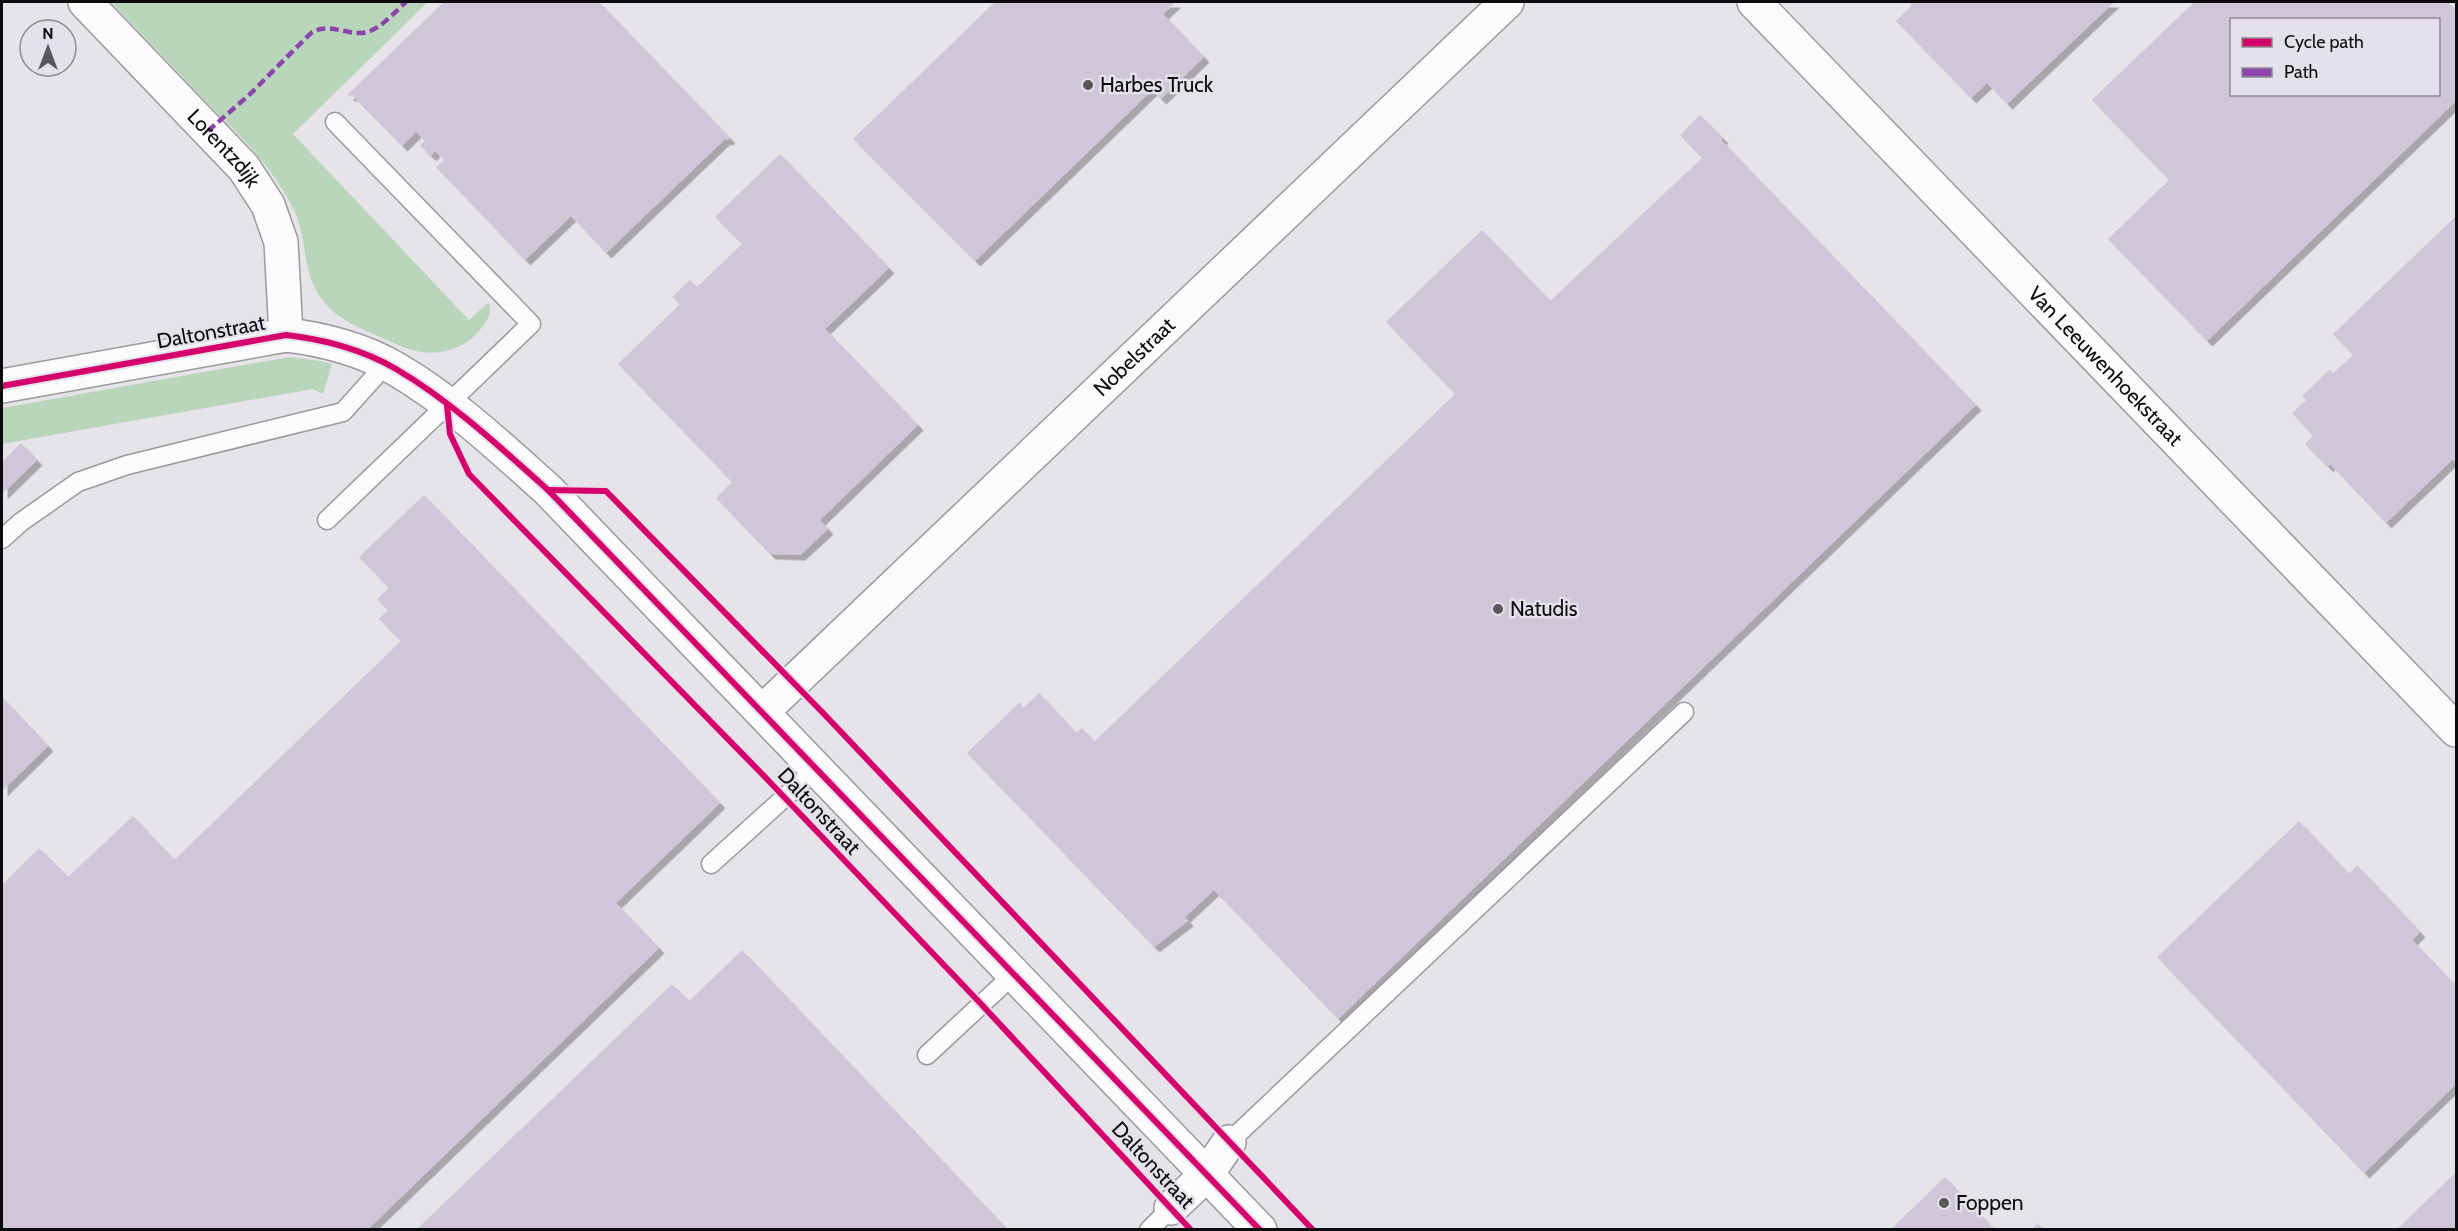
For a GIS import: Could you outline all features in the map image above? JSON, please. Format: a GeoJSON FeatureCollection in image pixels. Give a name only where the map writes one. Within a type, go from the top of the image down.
{"type":"FeatureCollection","features":[{"type":"Feature","properties":{"kind":"street","name":"Lorentzdijk"},"geometry":{"type":"LineString","coordinates":[[85,2],[244,168],[268,205],[280,242],[286,336]]}},
{"type":"Feature","properties":{"kind":"street","name":"Nobelstraat"},"geometry":{"type":"LineString","coordinates":[[763,711],[1507,2]]}},
{"type":"Feature","properties":{"kind":"street","name":"Van Leeuwenhoekstraat"},"geometry":{"type":"LineString","coordinates":[[1754,2],[2457,730]]}},
{"type":"Feature","properties":{"kind":"street","name":"Daltonstraat"},"geometry":{"type":"LineString","coordinates":[[2,386],[286,336],[320,340],[386,364],[447,405],[491,439],[548,490],[1260,1230]]}},
{"type":"Feature","properties":{"kind":"street"},"geometry":{"type":"LineString","coordinates":[[1160,1219],[1207,1174],[1229,1142]]}},
{"type":"Feature","properties":{"kind":"lane"},"geometry":{"type":"LineString","coordinates":[[327,520],[531,324],[335,122]]}},
{"type":"Feature","properties":{"kind":"lane"},"geometry":{"type":"LineString","coordinates":[[2,539],[21,522],[78,482],[127,465],[343,412],[386,364]]}},
{"type":"Feature","properties":{"kind":"lane"},"geometry":{"type":"LineString","coordinates":[[1229,1142],[1684,712]]}},
{"type":"Feature","properties":{"kind":"lane"},"geometry":{"type":"LineString","coordinates":[[711,864],[817,768]]}},
{"type":"Feature","properties":{"kind":"lane"},"geometry":{"type":"LineString","coordinates":[[927,1055],[1014,974]]}},
{"type":"Feature","properties":{"kind":"green space"},"geometry":{"type":"Polygon","coordinates":[[[111,2],[428,2],[293,134],[469,320],[488,303],[490,305],[487,321],[479,331],[458,347],[440,352],[421,352],[366,331],[331,309],[312,282],[297,217],[273,175],[243,139],[111,2]]]}},
{"type":"Feature","properties":{"kind":"green space"},"geometry":{"type":"Polygon","coordinates":[[[289,357],[332,364],[323,394],[313,389],[2,444],[2,408],[289,357]]]}},
{"type":"Feature","properties":{"kind":"building"},"geometry":{"type":"Polygon","coordinates":[[[444,2],[599,2],[730,138],[725,139],[606,253],[571,216],[525,260],[436,167],[444,160],[435,151],[431,156],[420,146],[425,140],[416,132],[402,146],[352,95],[350,97],[348,94],[444,2]]]}},
{"type":"Feature","properties":{"kind":"building"},"geometry":{"type":"Polygon","coordinates":[[[995,2],[1176,2],[1163,14],[1204,57],[1161,99],[1152,90],[975,261],[853,139],[995,2]]]}},
{"type":"Feature","properties":{"kind":"building"},"geometry":{"type":"Polygon","coordinates":[[[1909,2],[2114,2],[2007,104],[1987,83],[1971,98],[1896,21],[1912,5],[1909,2]]]}},
{"type":"Feature","properties":{"kind":"building"},"geometry":{"type":"Polygon","coordinates":[[[2194,2],[2448,2],[2456,11],[2456,101],[2207,341],[2108,239],[2169,180],[2092,100],[2194,2]]]}},
{"type":"Feature","properties":{"kind":"building","name":"Natudis"},"geometry":{"type":"Polygon","coordinates":[[[1700,115],[1723,138],[1721,140],[1976,405],[1338,1019],[1214,890],[1185,917],[1188,921],[1154,947],[967,753],[1020,702],[1023,708],[1039,693],[1076,733],[1082,728],[1094,742],[1455,394],[1386,322],[1482,230],[1550,301],[1702,158],[1680,135],[1700,115]]]}},
{"type":"Feature","properties":{"kind":"building"},"geometry":{"type":"Polygon","coordinates":[[[780,154],[889,268],[825,329],[918,425],[820,520],[828,529],[800,555],[770,554],[716,498],[732,482],[618,364],[680,304],[672,297],[690,280],[697,287],[742,244],[715,217],[780,154]]]}},
{"type":"Feature","properties":{"kind":"building"},"geometry":{"type":"Polygon","coordinates":[[[2456,216],[2456,463],[2453,459],[2386,523],[2330,464],[2328,467],[2305,444],[2313,436],[2292,413],[2306,400],[2302,396],[2330,369],[2333,373],[2353,355],[2333,334],[2456,216]]]}},
{"type":"Feature","properties":{"kind":"building"},"geometry":{"type":"Polygon","coordinates":[[[21,443],[37,460],[2,494],[2,462],[21,443]]]}},
{"type":"Feature","properties":{"kind":"building"},"geometry":{"type":"Polygon","coordinates":[[[424,495],[720,803],[616,903],[659,948],[367,1230],[2,1230],[2,885],[39,848],[68,877],[133,816],[174,860],[401,641],[379,619],[388,610],[377,599],[389,588],[359,557],[424,495]]]}},
{"type":"Feature","properties":{"kind":"building"},"geometry":{"type":"Polygon","coordinates":[[[2,697],[48,746],[2,791],[2,697]]]}},
{"type":"Feature","properties":{"kind":"building"},"geometry":{"type":"Polygon","coordinates":[[[2299,821],[2349,874],[2357,865],[2420,932],[2412,940],[2456,986],[2456,1084],[2364,1173],[2157,957],[2299,821]]]}},
{"type":"Feature","properties":{"kind":"building"},"geometry":{"type":"Polygon","coordinates":[[[742,950],[1008,1230],[416,1230],[672,984],[689,1001],[742,950]]]}},
{"type":"Feature","properties":{"kind":"building"},"geometry":{"type":"Polygon","coordinates":[[[2456,1172],[2456,1230],[2396,1230],[2456,1172]]]}},
{"type":"Feature","properties":{"kind":"building","name":"Foppen"},"geometry":{"type":"Polygon","coordinates":[[[1945,1177],[1995,1230],[1890,1230],[1945,1177]]]}},
{"type":"Feature","properties":{"kind":"building","name":"Foppen"},"geometry":{"type":"Polygon","coordinates":[[[2038,1223],[2044,1230],[2031,1230],[2038,1223]]]}},
{"type":"Feature","properties":{"kind":"marked path"},"geometry":{"type":"LineString","coordinates":[[208,131],[249,95],[311,33],[325,28],[353,33],[368,32],[383,23],[406,2]]}},
{"type":"Feature","properties":{"kind":"cycle path"},"geometry":{"type":"LineString","coordinates":[[2,386],[286,335],[314,339],[357,351],[384,362],[416,382],[475,426],[548,490],[1260,1230]]}},
{"type":"Feature","properties":{"kind":"cycle path"},"geometry":{"type":"LineString","coordinates":[[447,405],[450,434],[469,474],[765,777],[982,1005],[1191,1230]]}},
{"type":"Feature","properties":{"kind":"cycle path"},"geometry":{"type":"LineString","coordinates":[[548,490],[606,491],[825,715],[1313,1230]]}},
{"type":"Feature","properties":{"kind":"place","name":"Harbes Truck"},"geometry":{"type":"Point","coordinates":[1088,85]}},
{"type":"Feature","properties":{"kind":"place","name":"Natudis"},"geometry":{"type":"Point","coordinates":[1498,609]}},
{"type":"Feature","properties":{"kind":"place","name":"Foppen"},"geometry":{"type":"Point","coordinates":[1944,1203]}}]}
